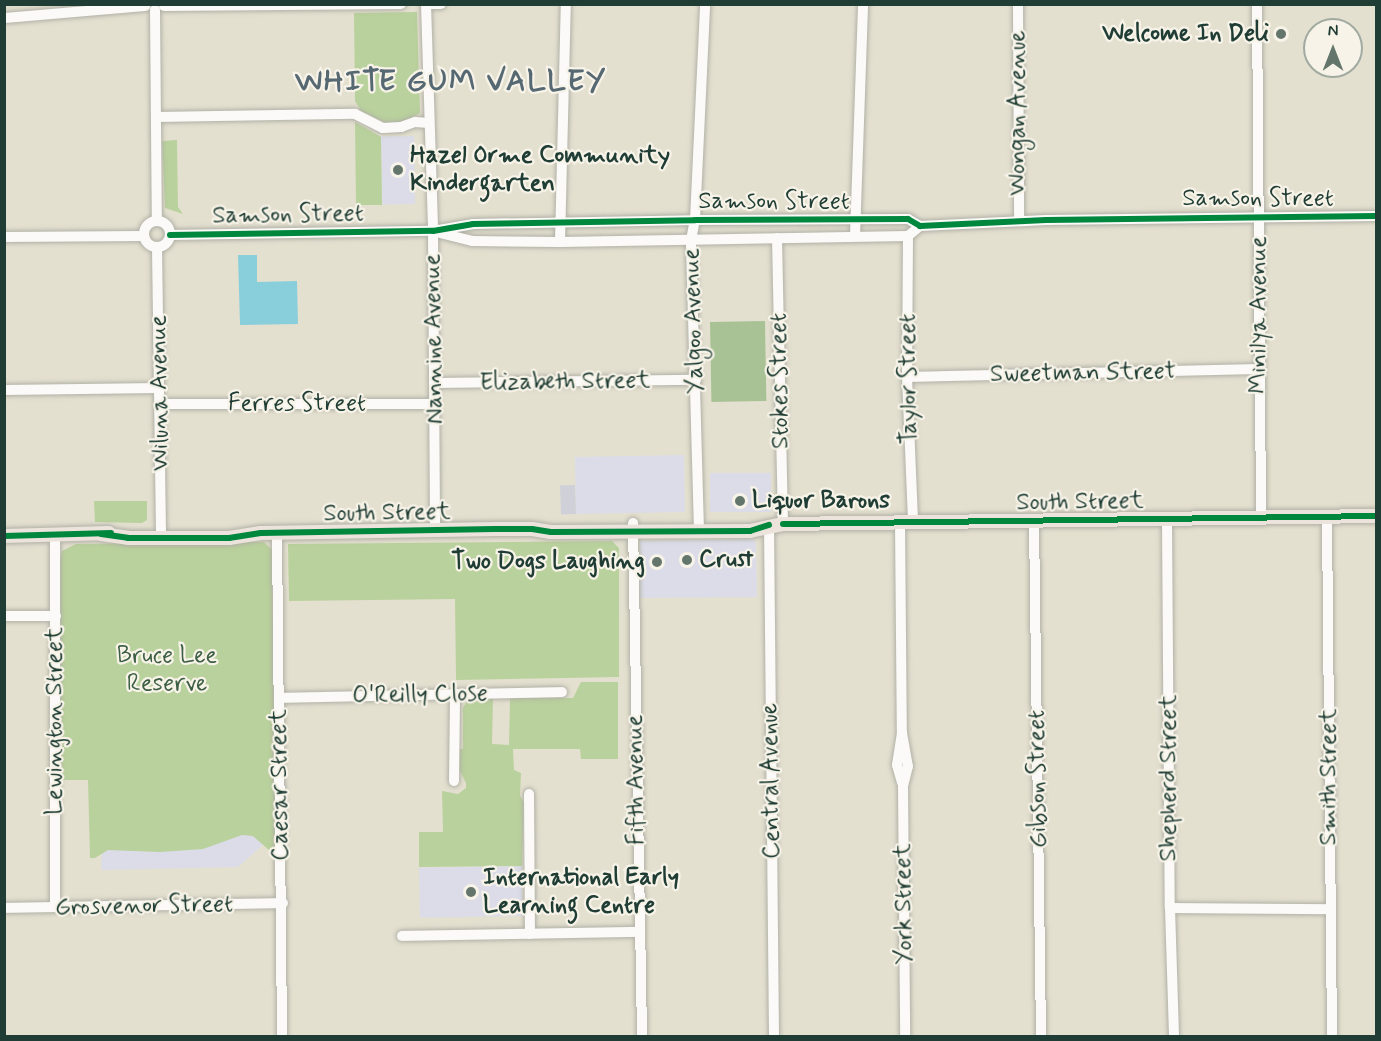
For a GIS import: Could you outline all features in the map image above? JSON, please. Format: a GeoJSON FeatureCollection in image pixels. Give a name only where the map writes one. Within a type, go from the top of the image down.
{"type":"FeatureCollection","features":[{"type":"Feature","properties":{"kind":"main road","name":"South Street"},"geometry":{"type":"LineString","coordinates":[[4,536],[161,534],[227,529],[261,533],[532,529],[551,532],[699,526],[750,531],[769,525],[783,524],[1377,516]]}},
{"type":"Feature","properties":{"kind":"street"},"geometry":{"type":"LineString","coordinates":[[4,18],[154,6],[401,4]]}},
{"type":"Feature","properties":{"kind":"street"},"geometry":{"type":"LineString","coordinates":[[427,4],[441,4]]}},
{"type":"Feature","properties":{"kind":"street","name":"Nannine Avenue"},"geometry":{"type":"LineString","coordinates":[[427,4],[433,231],[435,530]]}},
{"type":"Feature","properties":{"kind":"street"},"geometry":{"type":"LineString","coordinates":[[560,242],[567,4]]}},
{"type":"Feature","properties":{"kind":"street","name":"Yalgoo Avenue"},"geometry":{"type":"LineString","coordinates":[[699,526],[691,240],[696,220],[705,4]]}},
{"type":"Feature","properties":{"kind":"street"},"geometry":{"type":"LineString","coordinates":[[855,236],[863,4]]}},
{"type":"Feature","properties":{"kind":"street","name":"Wongan Avenue"},"geometry":{"type":"LineString","coordinates":[[1018,4],[1019,221]]}},
{"type":"Feature","properties":{"kind":"street","name":"Minilya Avenue"},"geometry":{"type":"LineString","coordinates":[[1257,4],[1262,518]]}},
{"type":"Feature","properties":{"kind":"street"},"geometry":{"type":"LineString","coordinates":[[154,6],[157,221]]}},
{"type":"Feature","properties":{"kind":"street"},"geometry":{"type":"LineString","coordinates":[[156,117],[355,114],[383,128],[401,127],[415,122],[429,123]]}},
{"type":"Feature","properties":{"kind":"street","name":"Samson Street"},"geometry":{"type":"LineString","coordinates":[[170,236],[433,231],[473,224],[696,220],[908,219],[920,226],[1019,221],[1377,216]]}},
{"type":"Feature","properties":{"kind":"street"},"geometry":{"type":"LineString","coordinates":[[157,221],[167,225],[170,236],[166,244],[157,248],[148,244],[144,236],[147,226],[157,221]]}},
{"type":"Feature","properties":{"kind":"street"},"geometry":{"type":"LineString","coordinates":[[908,236],[920,226]]}},
{"type":"Feature","properties":{"kind":"street","name":"Samson Street"},"geometry":{"type":"LineString","coordinates":[[433,231],[472,241],[560,242],[908,236]]}},
{"type":"Feature","properties":{"kind":"street"},"geometry":{"type":"LineString","coordinates":[[4,237],[144,236]]}},
{"type":"Feature","properties":{"kind":"street","name":"Taylor Street"},"geometry":{"type":"LineString","coordinates":[[906,522],[908,236]]}},
{"type":"Feature","properties":{"kind":"street","name":"Stokes Street"},"geometry":{"type":"LineString","coordinates":[[777,238],[783,524]]}},
{"type":"Feature","properties":{"kind":"street","name":"Wiluna Avenue"},"geometry":{"type":"LineString","coordinates":[[157,248],[161,534]]}},
{"type":"Feature","properties":{"kind":"street","name":"Sweetman Street"},"geometry":{"type":"LineString","coordinates":[[908,377],[1259,369]]}},
{"type":"Feature","properties":{"kind":"street","name":"Elizabeth Street"},"geometry":{"type":"LineString","coordinates":[[434,383],[696,380]]}},
{"type":"Feature","properties":{"kind":"street"},"geometry":{"type":"LineString","coordinates":[[4,390],[159,388]]}},
{"type":"Feature","properties":{"kind":"street","name":"Ferres Street"},"geometry":{"type":"LineString","coordinates":[[160,404],[434,404]]}},
{"type":"Feature","properties":{"kind":"street","name":"Smith Street"},"geometry":{"type":"LineString","coordinates":[[1327,517],[1332,1036]]}},
{"type":"Feature","properties":{"kind":"street","name":"Shepherd Street"},"geometry":{"type":"LineString","coordinates":[[1167,519],[1170,908],[1174,1036]]}},
{"type":"Feature","properties":{"kind":"street","name":"Gibson Street"},"geometry":{"type":"LineString","coordinates":[[1035,521],[1041,1036]]}},
{"type":"Feature","properties":{"kind":"street","name":"York Street"},"geometry":{"type":"LineString","coordinates":[[906,522],[902,733],[908,766],[903,786],[906,1036]]}},
{"type":"Feature","properties":{"kind":"street","name":"Central Avenue"},"geometry":{"type":"LineString","coordinates":[[769,525],[774,1036]]}},
{"type":"Feature","properties":{"kind":"street","name":"Fifth Avenue"},"geometry":{"type":"LineString","coordinates":[[633,528],[642,1036]]}},
{"type":"Feature","properties":{"kind":"street","name":"Caesar Street"},"geometry":{"type":"LineString","coordinates":[[277,532],[283,903],[282,1036]]}},
{"type":"Feature","properties":{"kind":"street","name":"Lewington Street"},"geometry":{"type":"LineString","coordinates":[[55,535],[55,907]]}},
{"type":"Feature","properties":{"kind":"street"},"geometry":{"type":"LineString","coordinates":[[4,616],[56,616]]}},
{"type":"Feature","properties":{"kind":"street","name":"O'Reilly Close"},"geometry":{"type":"LineString","coordinates":[[279,698],[562,692]]}},
{"type":"Feature","properties":{"kind":"street"},"geometry":{"type":"LineString","coordinates":[[454,781],[455,694]]}},
{"type":"Feature","properties":{"kind":"street"},"geometry":{"type":"LineString","coordinates":[[529,794],[530,934]]}},
{"type":"Feature","properties":{"kind":"street","name":"Grosvenor Street"},"geometry":{"type":"LineString","coordinates":[[4,908],[283,903]]}},
{"type":"Feature","properties":{"kind":"street"},"geometry":{"type":"LineString","coordinates":[[1170,908],[1329,909]]}},
{"type":"Feature","properties":{"kind":"street"},"geometry":{"type":"LineString","coordinates":[[402,936],[639,932]]}},
{"type":"Feature","properties":{"kind":"shaded area","name":"Hazel Orme Community Kindergarten"},"geometry":{"type":"Polygon","coordinates":[[[414,136],[415,204],[382,205],[381,137],[414,136]]]}},
{"type":"Feature","properties":{"kind":"shaded area"},"geometry":{"type":"Polygon","coordinates":[[[684,455],[685,512],[576,514],[575,457],[684,455]]]}},
{"type":"Feature","properties":{"kind":"shaded area"},"geometry":{"type":"Polygon","coordinates":[[[710,473],[771,473],[771,512],[710,512],[710,473]]]}},
{"type":"Feature","properties":{"kind":"shaded area"},"geometry":{"type":"Polygon","coordinates":[[[575,485],[576,514],[561,515],[560,486],[575,485]]]}},
{"type":"Feature","properties":{"kind":"shaded area"},"geometry":{"type":"Polygon","coordinates":[[[753,539],[756,542],[757,597],[639,598],[640,541],[753,539]]]}},
{"type":"Feature","properties":{"kind":"shaded area"},"geometry":{"type":"Polygon","coordinates":[[[197,820],[273,836],[238,867],[101,870],[103,833],[197,820]]]}},
{"type":"Feature","properties":{"kind":"shaded area","name":"International Early Learning Centre"},"geometry":{"type":"Polygon","coordinates":[[[522,866],[523,916],[420,918],[419,868],[522,866]]]}},
{"type":"Feature","properties":{"kind":"green space"},"geometry":{"type":"Polygon","coordinates":[[[417,12],[420,113],[404,122],[386,123],[361,111],[355,101],[354,13],[417,12]]]}},
{"type":"Feature","properties":{"kind":"green space"},"geometry":{"type":"Polygon","coordinates":[[[355,122],[381,137],[382,205],[356,205],[355,122]]]}},
{"type":"Feature","properties":{"kind":"green space"},"geometry":{"type":"Polygon","coordinates":[[[177,140],[178,207],[183,214],[165,208],[162,141],[177,140]]]}},
{"type":"Feature","properties":{"kind":"green space"},"geometry":{"type":"Polygon","coordinates":[[[765,321],[766,401],[711,402],[710,322],[765,321]]]}},
{"type":"Feature","properties":{"kind":"green space"},"geometry":{"type":"Polygon","coordinates":[[[94,501],[147,501],[147,520],[142,523],[95,522],[94,501]]]}},
{"type":"Feature","properties":{"kind":"green space"},"geometry":{"type":"Polygon","coordinates":[[[612,541],[619,548],[619,677],[456,680],[455,599],[289,601],[288,544],[612,541]]]}},
{"type":"Feature","properties":{"kind":"green space","name":"Bruce Lee Reserve"},"geometry":{"type":"Polygon","coordinates":[[[264,542],[272,550],[276,851],[269,850],[253,836],[242,835],[203,849],[160,852],[108,850],[95,858],[90,858],[88,780],[60,780],[60,561],[62,551],[76,544],[264,542]]]}},
{"type":"Feature","properties":{"kind":"green space"},"geometry":{"type":"Polygon","coordinates":[[[581,682],[618,682],[618,759],[581,759],[580,749],[513,749],[514,770],[521,773],[520,796],[524,803],[522,866],[419,867],[419,832],[443,832],[442,791],[458,794],[466,788],[459,769],[458,749],[463,749],[463,708],[467,701],[474,698],[493,697],[492,744],[509,745],[510,697],[573,698],[581,682]]]}},
{"type":"Feature","properties":{"kind":"water"},"geometry":{"type":"Polygon","coordinates":[[[238,255],[257,255],[257,282],[297,281],[298,324],[240,325],[238,255]]]}},
{"type":"Feature","properties":{"kind":"cycle path"},"geometry":{"type":"LineString","coordinates":[[170,235],[433,231],[473,224],[695,220],[908,219],[920,226],[1046,220],[1376,216]]}},
{"type":"Feature","properties":{"kind":"cycle path"},"geometry":{"type":"LineString","coordinates":[[783,524],[1376,516]]}},
{"type":"Feature","properties":{"kind":"cycle path"},"geometry":{"type":"LineString","coordinates":[[101,534],[128,538],[229,538],[261,533],[495,529],[532,529],[551,532],[750,531],[769,525]]}},
{"type":"Feature","properties":{"kind":"cycle path"},"geometry":{"type":"LineString","coordinates":[[4,536],[111,533]]}},
{"type":"Feature","properties":{"kind":"place","name":"Welcome In Deli"},"geometry":{"type":"Point","coordinates":[1281,34]}},
{"type":"Feature","properties":{"kind":"place","name":"Hazel Orme Community Kindergarten"},"geometry":{"type":"Point","coordinates":[398,170]}},
{"type":"Feature","properties":{"kind":"place","name":"Liquor Barons"},"geometry":{"type":"Point","coordinates":[740,501]}},
{"type":"Feature","properties":{"kind":"place","name":"Crust"},"geometry":{"type":"Point","coordinates":[687,560]}},
{"type":"Feature","properties":{"kind":"place","name":"Two Dogs Laughing"},"geometry":{"type":"Point","coordinates":[657,562]}},
{"type":"Feature","properties":{"kind":"place","name":"International Early Learning Centre"},"geometry":{"type":"Point","coordinates":[471,892]}},
{"type":"Feature","properties":{"kind":"district","name":"WHITE GUM VALLEY"},"geometry":{"type":"Point","coordinates":[451,82]}}]}
